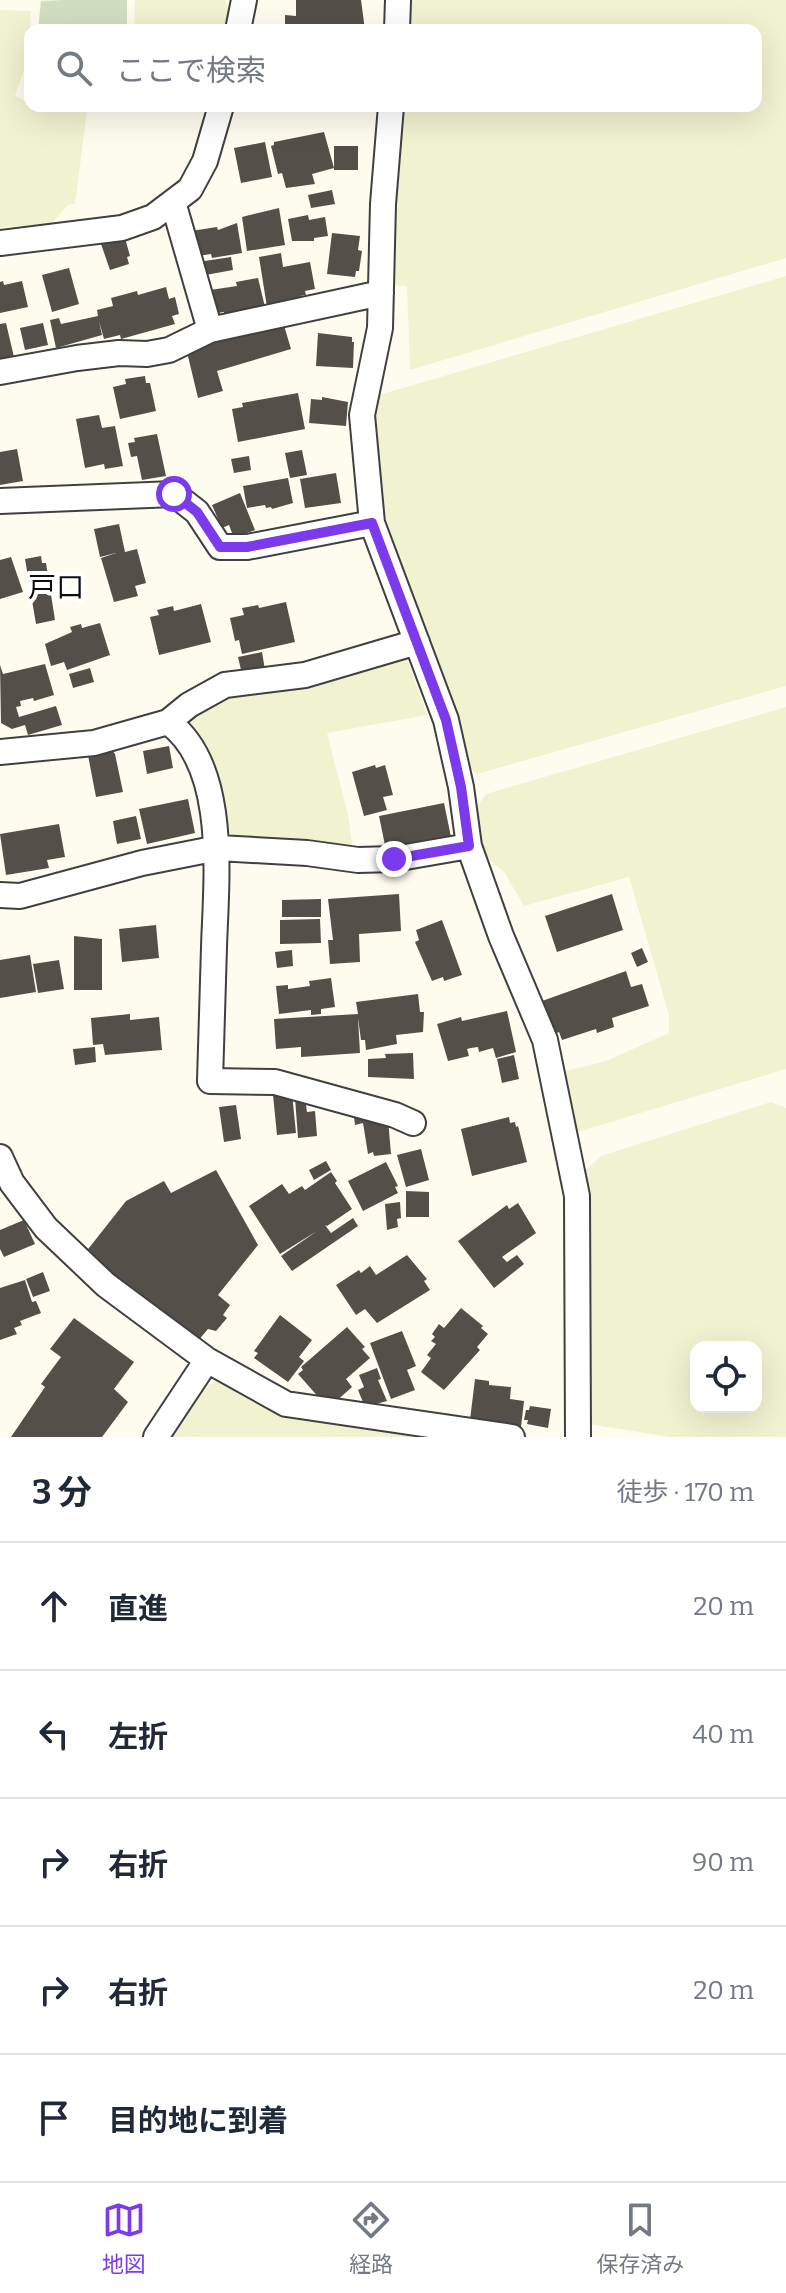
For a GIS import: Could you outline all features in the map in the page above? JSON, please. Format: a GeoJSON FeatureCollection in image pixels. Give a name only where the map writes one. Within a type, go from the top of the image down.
{"type":"FeatureCollection","features":[{"type":"Feature","properties":{"kind":"street"},"geometry":{"type":"LineString","coordinates":[[239,24],[244,0]]}},
{"type":"Feature","properties":{"kind":"street"},"geometry":{"type":"LineString","coordinates":[[397,24],[398,0]]}},
{"type":"Feature","properties":{"kind":"street"},"geometry":{"type":"LineString","coordinates":[[0,243],[122,228],[153,217],[190,189],[205,161],[220,112]]}},
{"type":"Feature","properties":{"kind":"street"},"geometry":{"type":"LineString","coordinates":[[391,112],[383,204],[380,328],[362,415],[372,523],[446,720],[461,787],[469,846],[501,936],[545,1040],[577,1196],[578,1437]]}},
{"type":"Feature","properties":{"kind":"street"},"geometry":{"type":"LineString","coordinates":[[173,202],[210,330]]}},
{"type":"Feature","properties":{"kind":"street"},"geometry":{"type":"LineString","coordinates":[[0,372],[77,358],[169,350],[210,330],[381,293]]}},
{"type":"Feature","properties":{"kind":"street"},"geometry":{"type":"LineString","coordinates":[[0,501],[174,494],[197,512],[220,547],[247,547],[372,523]]}},
{"type":"Feature","properties":{"kind":"street"},"geometry":{"type":"LineString","coordinates":[[0,752],[94,743],[168,722],[189,705],[225,685],[305,675],[417,642]]}},
{"type":"Feature","properties":{"kind":"street"},"geometry":{"type":"LineString","coordinates":[[168,722],[199,761],[212,801],[218,848],[210,1081],[275,1082],[395,1115],[413,1123]]}},
{"type":"Feature","properties":{"kind":"street"},"geometry":{"type":"LineString","coordinates":[[0,895],[20,896],[142,863],[218,848],[307,853],[358,860],[394,859],[469,846]]}},
{"type":"Feature","properties":{"kind":"street"},"geometry":{"type":"LineString","coordinates":[[0,1157],[12,1183],[46,1228],[106,1285],[207,1360],[286,1404],[512,1437]]}},
{"type":"Feature","properties":{"kind":"street"},"geometry":{"type":"LineString","coordinates":[[156,1437],[207,1360]]}},
{"type":"Feature","properties":{"kind":"green space"},"geometry":{"type":"Polygon","coordinates":[[[127,0],[127,24],[39,24],[41,1],[127,0]]]}},
{"type":"Feature","properties":{"kind":"green space"},"geometry":{"type":"Polygon","coordinates":[[[135,0],[225,0],[229,9],[225,24],[134,24],[135,0]]]}},
{"type":"Feature","properties":{"kind":"green space"},"geometry":{"type":"Polygon","coordinates":[[[407,0],[786,0],[786,258],[410,370],[407,286],[389,285],[389,240],[400,171],[402,112],[762,112],[762,24],[405,24],[407,0]]]}},
{"type":"Feature","properties":{"kind":"green space"},"geometry":{"type":"Polygon","coordinates":[[[0,10],[31,11],[30,24],[24,24],[24,70],[15,96],[24,100],[24,112],[87,112],[75,204],[68,205],[51,224],[0,227],[0,10]]]}},
{"type":"Feature","properties":{"kind":"green space"},"geometry":{"type":"Polygon","coordinates":[[[786,276],[786,686],[477,774],[470,768],[456,716],[382,508],[375,416],[379,395],[786,276]]]}},
{"type":"Feature","properties":{"kind":"green space"},"geometry":{"type":"Polygon","coordinates":[[[406,656],[427,715],[327,733],[352,843],[347,848],[228,838],[187,729],[188,721],[213,700],[406,656]]]}},
{"type":"Feature","properties":{"kind":"green space"},"geometry":{"type":"Polygon","coordinates":[[[786,707],[786,1069],[574,1133],[562,1072],[606,1061],[669,1033],[669,1015],[629,877],[524,906],[504,872],[481,852],[477,807],[486,794],[786,707]]]}},
{"type":"Feature","properties":{"kind":"green space"},"geometry":{"type":"Polygon","coordinates":[[[771,1102],[786,1108],[786,1437],[670,1437],[589,1424],[585,1171],[601,1156],[771,1102]]]}},
{"type":"Feature","properties":{"kind":"green space"},"geometry":{"type":"Polygon","coordinates":[[[216,1381],[434,1437],[172,1437],[197,1391],[216,1381]]]}},
{"type":"Feature","properties":{"kind":"building"},"geometry":{"type":"Polygon","coordinates":[[[296,0],[361,0],[364,24],[285,24],[285,15],[296,16],[296,0]]]}},
{"type":"Feature","properties":{"kind":"building"},"geometry":{"type":"Polygon","coordinates":[[[324,132],[334,168],[312,174],[315,184],[286,188],[282,173],[278,174],[271,146],[274,142],[324,132]]]}},
{"type":"Feature","properties":{"kind":"building"},"geometry":{"type":"Polygon","coordinates":[[[265,142],[272,177],[241,183],[234,148],[265,142]]]}},
{"type":"Feature","properties":{"kind":"building"},"geometry":{"type":"Polygon","coordinates":[[[334,146],[358,146],[358,170],[334,170],[334,146]]]}},
{"type":"Feature","properties":{"kind":"building"},"geometry":{"type":"Polygon","coordinates":[[[332,190],[335,204],[311,208],[308,195],[332,190]]]}},
{"type":"Feature","properties":{"kind":"building"},"geometry":{"type":"Polygon","coordinates":[[[279,208],[285,245],[247,251],[242,217],[279,208]]]}},
{"type":"Feature","properties":{"kind":"building"},"geometry":{"type":"Polygon","coordinates":[[[308,215],[309,220],[325,217],[328,236],[314,238],[314,241],[292,241],[288,219],[308,215]]]}},
{"type":"Feature","properties":{"kind":"building"},"geometry":{"type":"Polygon","coordinates":[[[237,223],[242,253],[212,258],[211,254],[198,256],[191,231],[217,227],[218,230],[237,223]]]}},
{"type":"Feature","properties":{"kind":"building"},"geometry":{"type":"Polygon","coordinates":[[[332,233],[360,236],[358,250],[362,251],[355,277],[327,274],[332,233]]]}},
{"type":"Feature","properties":{"kind":"building"},"geometry":{"type":"Polygon","coordinates":[[[125,238],[129,264],[110,270],[101,244],[125,238]]]}},
{"type":"Feature","properties":{"kind":"building"},"geometry":{"type":"Polygon","coordinates":[[[281,253],[283,267],[310,262],[315,289],[305,291],[306,295],[300,296],[301,301],[267,307],[259,257],[281,253]]]}},
{"type":"Feature","properties":{"kind":"building"},"geometry":{"type":"Polygon","coordinates":[[[231,257],[233,270],[200,276],[198,262],[231,257]]]}},
{"type":"Feature","properties":{"kind":"building"},"geometry":{"type":"Polygon","coordinates":[[[69,268],[79,304],[52,312],[42,275],[69,268]]]}},
{"type":"Feature","properties":{"kind":"building"},"geometry":{"type":"Polygon","coordinates":[[[258,278],[265,307],[217,313],[210,290],[237,286],[236,282],[258,278]]]}},
{"type":"Feature","properties":{"kind":"building"},"geometry":{"type":"Polygon","coordinates":[[[3,281],[4,285],[22,281],[28,307],[0,313],[0,282],[3,281]]]}},
{"type":"Feature","properties":{"kind":"building"},"geometry":{"type":"Polygon","coordinates":[[[166,287],[169,299],[175,297],[179,314],[172,316],[175,324],[121,339],[120,335],[104,339],[99,321],[102,335],[56,348],[50,320],[59,318],[61,324],[98,316],[97,310],[113,306],[111,298],[166,287]]]}},
{"type":"Feature","properties":{"kind":"building"},"geometry":{"type":"Polygon","coordinates":[[[283,322],[291,349],[217,371],[223,391],[198,398],[187,352],[199,344],[283,322]]]}},
{"type":"Feature","properties":{"kind":"building"},"geometry":{"type":"Polygon","coordinates":[[[6,323],[14,357],[0,360],[0,324],[6,323]]]}},
{"type":"Feature","properties":{"kind":"building"},"geometry":{"type":"Polygon","coordinates":[[[43,323],[48,345],[25,350],[20,328],[43,323]]]}},
{"type":"Feature","properties":{"kind":"building"},"geometry":{"type":"Polygon","coordinates":[[[318,333],[352,337],[353,368],[316,366],[318,333]]]}},
{"type":"Feature","properties":{"kind":"building"},"geometry":{"type":"Polygon","coordinates":[[[145,376],[146,383],[150,383],[156,411],[120,419],[113,387],[126,384],[125,379],[145,376]]]}},
{"type":"Feature","properties":{"kind":"building"},"geometry":{"type":"Polygon","coordinates":[[[298,393],[305,429],[238,442],[232,409],[243,407],[242,403],[298,393]]]}},
{"type":"Feature","properties":{"kind":"building"},"geometry":{"type":"Polygon","coordinates":[[[322,397],[348,402],[346,426],[309,423],[311,399],[322,400],[322,397]]]}},
{"type":"Feature","properties":{"kind":"building"},"geometry":{"type":"Polygon","coordinates":[[[99,415],[102,428],[115,426],[123,466],[105,469],[104,464],[85,468],[76,419],[99,415]]]}},
{"type":"Feature","properties":{"kind":"building"},"geometry":{"type":"Polygon","coordinates":[[[157,434],[166,476],[142,480],[137,456],[131,457],[128,443],[135,442],[134,438],[157,434]]]}},
{"type":"Feature","properties":{"kind":"building"},"geometry":{"type":"Polygon","coordinates":[[[17,449],[23,481],[0,485],[0,452],[17,449]]]}},
{"type":"Feature","properties":{"kind":"building"},"geometry":{"type":"Polygon","coordinates":[[[302,450],[307,475],[290,478],[285,453],[302,450]]]}},
{"type":"Feature","properties":{"kind":"building"},"geometry":{"type":"Polygon","coordinates":[[[249,456],[251,470],[234,473],[231,459],[249,456]]]}},
{"type":"Feature","properties":{"kind":"building"},"geometry":{"type":"Polygon","coordinates":[[[336,473],[341,503],[305,508],[300,479],[336,473]]]}},
{"type":"Feature","properties":{"kind":"building"},"geometry":{"type":"Polygon","coordinates":[[[288,478],[293,503],[272,509],[265,505],[247,508],[243,486],[288,478]]]}},
{"type":"Feature","properties":{"kind":"building"},"geometry":{"type":"Polygon","coordinates":[[[240,493],[255,530],[234,538],[229,525],[222,528],[212,505],[240,493]]]}},
{"type":"Feature","properties":{"kind":"building"},"geometry":{"type":"Polygon","coordinates":[[[119,524],[125,552],[137,549],[146,583],[135,586],[138,596],[114,602],[101,558],[116,553],[100,557],[94,529],[119,524]]]}},
{"type":"Feature","properties":{"kind":"building"},"geometry":{"type":"Polygon","coordinates":[[[41,556],[42,563],[46,563],[55,620],[36,624],[25,559],[41,556]]]}},
{"type":"Feature","properties":{"kind":"building"},"geometry":{"type":"Polygon","coordinates":[[[11,557],[23,592],[0,599],[0,560],[11,557]]]}},
{"type":"Feature","properties":{"kind":"building"},"geometry":{"type":"Polygon","coordinates":[[[286,602],[295,642],[242,654],[239,640],[235,641],[230,618],[244,615],[242,608],[286,602]]]}},
{"type":"Feature","properties":{"kind":"building"},"geometry":{"type":"Polygon","coordinates":[[[201,604],[211,642],[159,655],[150,617],[159,615],[157,610],[173,606],[174,611],[201,604]]]}},
{"type":"Feature","properties":{"kind":"building"},"geometry":{"type":"Polygon","coordinates":[[[100,623],[110,655],[67,670],[64,662],[51,666],[45,644],[72,632],[70,627],[81,624],[82,628],[100,623]]]}},
{"type":"Feature","properties":{"kind":"building"},"geometry":{"type":"Polygon","coordinates":[[[262,652],[265,670],[242,674],[238,657],[262,652]]]}},
{"type":"Feature","properties":{"kind":"building"},"geometry":{"type":"Polygon","coordinates":[[[45,664],[54,695],[34,701],[33,698],[20,701],[21,706],[16,707],[19,717],[56,706],[62,725],[28,735],[25,725],[12,729],[1,723],[0,665],[3,674],[45,664]]]}},
{"type":"Feature","properties":{"kind":"building"},"geometry":{"type":"Polygon","coordinates":[[[90,668],[94,682],[73,688],[69,674],[90,668]]]}},
{"type":"Feature","properties":{"kind":"building"},"geometry":{"type":"Polygon","coordinates":[[[109,746],[115,754],[123,792],[96,797],[87,750],[109,746]]]}},
{"type":"Feature","properties":{"kind":"building"},"geometry":{"type":"Polygon","coordinates":[[[169,746],[173,768],[147,774],[143,751],[169,746]]]}},
{"type":"Feature","properties":{"kind":"building"},"geometry":{"type":"Polygon","coordinates":[[[375,765],[376,768],[385,765],[393,795],[383,797],[387,810],[364,816],[352,772],[375,765]]]}},
{"type":"Feature","properties":{"kind":"building"},"geometry":{"type":"Polygon","coordinates":[[[188,799],[195,833],[147,844],[139,809],[188,799]]]}},
{"type":"Feature","properties":{"kind":"building"},"geometry":{"type":"Polygon","coordinates":[[[444,803],[451,837],[386,850],[379,816],[444,803]]]}},
{"type":"Feature","properties":{"kind":"building"},"geometry":{"type":"Polygon","coordinates":[[[136,816],[141,839],[117,844],[113,821],[136,816]]]}},
{"type":"Feature","properties":{"kind":"building"},"geometry":{"type":"Polygon","coordinates":[[[59,824],[65,857],[47,860],[49,868],[6,875],[0,834],[59,824]]]}},
{"type":"Feature","properties":{"kind":"building"},"geometry":{"type":"Polygon","coordinates":[[[399,894],[401,931],[359,934],[360,962],[330,964],[328,940],[333,940],[328,899],[399,894]]]}},
{"type":"Feature","properties":{"kind":"building"},"geometry":{"type":"Polygon","coordinates":[[[612,894],[623,930],[557,952],[545,916],[612,894]]]}},
{"type":"Feature","properties":{"kind":"building"},"geometry":{"type":"Polygon","coordinates":[[[321,899],[321,917],[282,917],[282,900],[321,899]]]}},
{"type":"Feature","properties":{"kind":"building"},"geometry":{"type":"Polygon","coordinates":[[[320,919],[321,943],[280,944],[280,920],[320,919]]]}},
{"type":"Feature","properties":{"kind":"building"},"geometry":{"type":"Polygon","coordinates":[[[442,920],[462,975],[432,981],[415,942],[419,940],[416,930],[442,920]]]}},
{"type":"Feature","properties":{"kind":"building"},"geometry":{"type":"Polygon","coordinates":[[[156,925],[159,958],[122,962],[119,929],[156,925]]]}},
{"type":"Feature","properties":{"kind":"building"},"geometry":{"type":"Polygon","coordinates":[[[74,936],[102,939],[102,990],[74,990],[74,936]]]}},
{"type":"Feature","properties":{"kind":"building"},"geometry":{"type":"Polygon","coordinates":[[[642,948],[648,962],[637,967],[631,953],[642,948]]]}},
{"type":"Feature","properties":{"kind":"building"},"geometry":{"type":"Polygon","coordinates":[[[292,950],[293,966],[277,968],[275,952],[292,950]]]}},
{"type":"Feature","properties":{"kind":"building"},"geometry":{"type":"Polygon","coordinates":[[[30,955],[36,992],[0,998],[0,960],[30,955]]]}},
{"type":"Feature","properties":{"kind":"building"},"geometry":{"type":"Polygon","coordinates":[[[59,960],[64,989],[38,993],[33,964],[59,960]]]}},
{"type":"Feature","properties":{"kind":"building"},"geometry":{"type":"Polygon","coordinates":[[[626,971],[631,987],[642,984],[649,1006],[612,1018],[614,1027],[597,1033],[596,1029],[562,1040],[559,1032],[553,1035],[542,1001],[626,971]]]}},
{"type":"Feature","properties":{"kind":"building"},"geometry":{"type":"Polygon","coordinates":[[[331,978],[335,1007],[321,1009],[321,1014],[311,1015],[311,1010],[279,1014],[276,986],[288,985],[288,989],[310,986],[309,981],[331,978]]]}},
{"type":"Feature","properties":{"kind":"building"},"geometry":{"type":"Polygon","coordinates":[[[418,994],[420,1012],[424,1012],[423,1032],[396,1035],[397,1044],[366,1050],[365,1040],[361,1040],[358,1018],[360,1053],[301,1057],[301,1047],[276,1049],[274,1019],[358,1014],[356,1002],[418,994]]]}},
{"type":"Feature","properties":{"kind":"building"},"geometry":{"type":"Polygon","coordinates":[[[507,1011],[516,1052],[496,1058],[493,1048],[479,1052],[478,1047],[467,1049],[469,1056],[448,1061],[437,1024],[461,1017],[462,1021],[507,1011]]]}},
{"type":"Feature","properties":{"kind":"building"},"geometry":{"type":"Polygon","coordinates":[[[130,1014],[130,1020],[159,1017],[162,1050],[105,1055],[103,1044],[93,1045],[91,1018],[130,1014]]]}},
{"type":"Feature","properties":{"kind":"building"},"geometry":{"type":"Polygon","coordinates":[[[95,1047],[96,1062],[75,1065],[73,1049],[95,1047]]]}},
{"type":"Feature","properties":{"kind":"building"},"geometry":{"type":"Polygon","coordinates":[[[413,1053],[414,1079],[368,1077],[368,1059],[386,1058],[385,1054],[413,1053]]]}},
{"type":"Feature","properties":{"kind":"building"},"geometry":{"type":"Polygon","coordinates":[[[514,1055],[519,1079],[502,1083],[497,1059],[514,1055]]]}},
{"type":"Feature","properties":{"kind":"building"},"geometry":{"type":"Polygon","coordinates":[[[292,1093],[296,1133],[277,1135],[273,1095],[292,1093]]]}},
{"type":"Feature","properties":{"kind":"building"},"geometry":{"type":"Polygon","coordinates":[[[295,1098],[305,1098],[307,1112],[315,1111],[317,1136],[298,1138],[295,1098]]]}},
{"type":"Feature","properties":{"kind":"building"},"geometry":{"type":"Polygon","coordinates":[[[236,1105],[241,1139],[224,1142],[219,1107],[236,1105]]]}},
{"type":"Feature","properties":{"kind":"building"},"geometry":{"type":"Polygon","coordinates":[[[353,1109],[388,1119],[391,1154],[368,1154],[363,1123],[355,1125],[353,1109]]]}},
{"type":"Feature","properties":{"kind":"building"},"geometry":{"type":"Polygon","coordinates":[[[509,1117],[510,1123],[515,1122],[518,1126],[527,1162],[472,1176],[461,1129],[509,1117]]]}},
{"type":"Feature","properties":{"kind":"building"},"geometry":{"type":"Polygon","coordinates":[[[421,1149],[429,1180],[406,1187],[397,1155],[421,1149]]]}},
{"type":"Feature","properties":{"kind":"building"},"geometry":{"type":"Polygon","coordinates":[[[326,1161],[331,1170],[314,1180],[309,1170],[326,1161]]]}},
{"type":"Feature","properties":{"kind":"building"},"geometry":{"type":"Polygon","coordinates":[[[386,1162],[398,1186],[395,1187],[398,1193],[363,1211],[348,1181],[386,1162]]]}},
{"type":"Feature","properties":{"kind":"building"},"geometry":{"type":"Polygon","coordinates":[[[216,1170],[258,1245],[218,1295],[230,1305],[223,1315],[227,1318],[216,1331],[208,1329],[197,1342],[85,1253],[126,1201],[164,1181],[171,1193],[216,1170]]]}},
{"type":"Feature","properties":{"kind":"building"},"geometry":{"type":"Polygon","coordinates":[[[331,1172],[352,1209],[325,1225],[331,1233],[353,1218],[358,1226],[292,1271],[281,1256],[317,1231],[280,1254],[249,1206],[282,1184],[289,1194],[302,1186],[305,1190],[331,1172]]]}},
{"type":"Feature","properties":{"kind":"building"},"geometry":{"type":"Polygon","coordinates":[[[406,1191],[429,1192],[429,1217],[406,1217],[406,1191]]]}},
{"type":"Feature","properties":{"kind":"building"},"geometry":{"type":"Polygon","coordinates":[[[400,1202],[398,1227],[387,1230],[385,1204],[400,1202]]]}},
{"type":"Feature","properties":{"kind":"building"},"geometry":{"type":"Polygon","coordinates":[[[518,1203],[536,1233],[502,1257],[507,1262],[517,1255],[524,1264],[494,1288],[458,1241],[507,1205],[509,1209],[518,1203]]]}},
{"type":"Feature","properties":{"kind":"building"},"geometry":{"type":"Polygon","coordinates":[[[24,1220],[35,1244],[4,1257],[0,1249],[0,1230],[24,1220]]]}},
{"type":"Feature","properties":{"kind":"building"},"geometry":{"type":"Polygon","coordinates":[[[407,1255],[427,1279],[424,1281],[430,1290],[377,1323],[365,1309],[356,1315],[336,1285],[370,1266],[376,1275],[407,1255]]]}},
{"type":"Feature","properties":{"kind":"building"},"geometry":{"type":"Polygon","coordinates":[[[43,1272],[50,1291],[33,1297],[26,1279],[43,1272]]]}},
{"type":"Feature","properties":{"kind":"building"},"geometry":{"type":"Polygon","coordinates":[[[25,1280],[32,1302],[36,1301],[41,1313],[20,1321],[22,1325],[14,1328],[17,1334],[0,1340],[0,1288],[25,1280]]]}},
{"type":"Feature","properties":{"kind":"building"},"geometry":{"type":"Polygon","coordinates":[[[461,1308],[488,1334],[477,1347],[480,1350],[444,1390],[421,1372],[431,1358],[427,1355],[436,1344],[431,1341],[435,1337],[432,1334],[439,1324],[444,1328],[461,1308]]]}},
{"type":"Feature","properties":{"kind":"building"},"geometry":{"type":"Polygon","coordinates":[[[280,1315],[312,1340],[299,1357],[304,1361],[288,1382],[254,1358],[258,1353],[254,1351],[280,1315]]]}},
{"type":"Feature","properties":{"kind":"building"},"geometry":{"type":"Polygon","coordinates":[[[74,1318],[134,1362],[114,1389],[128,1402],[102,1437],[11,1437],[45,1387],[41,1384],[61,1357],[50,1349],[74,1318]]]}},
{"type":"Feature","properties":{"kind":"building"},"geometry":{"type":"Polygon","coordinates":[[[347,1327],[365,1347],[362,1349],[370,1358],[346,1379],[352,1387],[333,1404],[326,1396],[321,1400],[298,1374],[303,1370],[301,1367],[347,1327]]]}},
{"type":"Feature","properties":{"kind":"building"},"geometry":{"type":"Polygon","coordinates":[[[402,1331],[416,1366],[407,1370],[415,1390],[391,1399],[370,1343],[402,1331]]]}},
{"type":"Feature","properties":{"kind":"building"},"geometry":{"type":"Polygon","coordinates":[[[377,1368],[381,1379],[378,1380],[387,1401],[365,1407],[358,1390],[364,1387],[359,1375],[377,1368]]]}},
{"type":"Feature","properties":{"kind":"building"},"geometry":{"type":"Polygon","coordinates":[[[475,1379],[489,1381],[489,1385],[511,1387],[510,1399],[524,1401],[521,1427],[470,1420],[475,1379]]]}},
{"type":"Feature","properties":{"kind":"building"},"geometry":{"type":"Polygon","coordinates":[[[530,1406],[551,1409],[548,1428],[527,1424],[528,1420],[524,1420],[530,1406]]]}},
{"type":"Feature","properties":{"kind":"district","name":"戸口"},"geometry":{"type":"Point","coordinates":[56,587]}},
{"type":"Feature","properties":{"kind":"route"},"geometry":{"type":"LineString","coordinates":[[174,494],[197,512],[220,547],[247,547],[372,523],[446,720],[461,787],[469,846],[394,859]]}}]}
